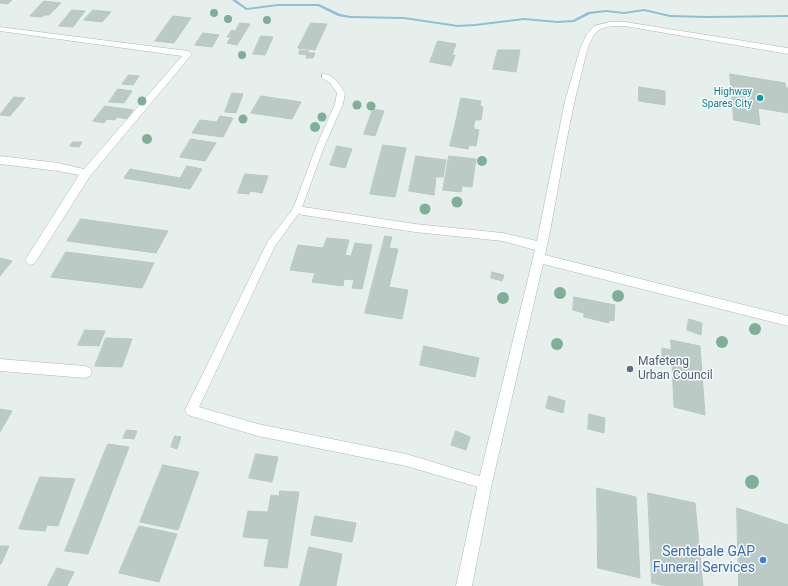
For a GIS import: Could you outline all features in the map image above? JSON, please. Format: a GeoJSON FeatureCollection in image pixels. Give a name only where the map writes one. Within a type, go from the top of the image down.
{"type":"FeatureCollection","features":[{"type":"Feature","properties":{"kind":"street"},"geometry":{"type":"LineString","coordinates":[[464,586],[485,483],[539,253],[570,101],[585,46],[591,34],[597,28],[610,24],[625,24],[788,51]]}},
{"type":"Feature","properties":{"kind":"street"},"geometry":{"type":"LineString","coordinates":[[0,29],[188,54],[86,173],[32,260]]}},
{"type":"Feature","properties":{"kind":"street"},"geometry":{"type":"LineString","coordinates":[[0,160],[58,167],[86,173]]}},
{"type":"Feature","properties":{"kind":"street"},"geometry":{"type":"LineString","coordinates":[[297,210],[415,228],[503,237],[539,253],[788,321]]}},
{"type":"Feature","properties":{"kind":"street"},"geometry":{"type":"LineString","coordinates":[[0,365],[85,372]]}},
{"type":"Feature","properties":{"kind":"lane"},"geometry":{"type":"LineString","coordinates":[[325,76],[333,81],[341,93],[339,104],[320,147],[297,210],[271,244],[191,410],[258,430],[406,460],[485,483]]}},
{"type":"Feature","properties":{"kind":"building"},"geometry":{"type":"Polygon","coordinates":[[[0,0],[12,0],[8,4],[0,3],[0,0]]]}},
{"type":"Feature","properties":{"kind":"building"},"geometry":{"type":"Polygon","coordinates":[[[44,1],[61,3],[49,15],[44,15],[42,17],[30,16],[44,1]]]}},
{"type":"Feature","properties":{"kind":"building"},"geometry":{"type":"Polygon","coordinates":[[[72,10],[85,11],[73,27],[59,26],[72,10]]]}},
{"type":"Feature","properties":{"kind":"building"},"geometry":{"type":"Polygon","coordinates":[[[93,10],[111,12],[102,22],[84,20],[93,10]]]}},
{"type":"Feature","properties":{"kind":"building"},"geometry":{"type":"Polygon","coordinates":[[[173,16],[191,18],[174,43],[155,41],[173,16]]]}},
{"type":"Feature","properties":{"kind":"building"},"geometry":{"type":"Polygon","coordinates":[[[240,23],[250,24],[237,45],[227,43],[231,37],[227,37],[232,30],[235,31],[240,23]]]}},
{"type":"Feature","properties":{"kind":"building"},"geometry":{"type":"Polygon","coordinates":[[[311,23],[327,24],[315,50],[298,48],[311,23]]]}},
{"type":"Feature","properties":{"kind":"building"},"geometry":{"type":"Polygon","coordinates":[[[203,33],[219,35],[212,47],[195,45],[203,33]]]}},
{"type":"Feature","properties":{"kind":"building"},"geometry":{"type":"Polygon","coordinates":[[[261,36],[273,37],[265,55],[253,54],[261,36]]]}},
{"type":"Feature","properties":{"kind":"building"},"geometry":{"type":"Polygon","coordinates":[[[438,41],[456,44],[452,55],[455,55],[451,66],[430,62],[438,41]]]}},
{"type":"Feature","properties":{"kind":"building"},"geometry":{"type":"Polygon","coordinates":[[[300,50],[309,51],[308,53],[315,53],[313,58],[306,58],[307,55],[299,54],[300,50]]]}},
{"type":"Feature","properties":{"kind":"building"},"geometry":{"type":"Polygon","coordinates":[[[498,50],[520,50],[516,72],[493,69],[498,50]]]}},
{"type":"Feature","properties":{"kind":"building","name":"Highway Spares City"},"geometry":{"type":"Polygon","coordinates":[[[730,74],[785,83],[786,88],[788,88],[788,113],[758,108],[760,125],[734,120],[730,74]]]}},
{"type":"Feature","properties":{"kind":"building"},"geometry":{"type":"Polygon","coordinates":[[[129,75],[139,76],[133,85],[122,84],[129,75]]]}},
{"type":"Feature","properties":{"kind":"building"},"geometry":{"type":"Polygon","coordinates":[[[639,87],[665,91],[665,105],[639,101],[639,87]]]}},
{"type":"Feature","properties":{"kind":"building"},"geometry":{"type":"Polygon","coordinates":[[[118,89],[132,91],[124,103],[109,102],[118,89]]]}},
{"type":"Feature","properties":{"kind":"building"},"geometry":{"type":"Polygon","coordinates":[[[232,93],[243,94],[236,113],[225,112],[232,93]]]}},
{"type":"Feature","properties":{"kind":"building"},"geometry":{"type":"Polygon","coordinates":[[[261,96],[301,102],[292,119],[251,113],[261,96]]]}},
{"type":"Feature","properties":{"kind":"building"},"geometry":{"type":"Polygon","coordinates":[[[14,97],[25,98],[10,116],[0,115],[14,97]]]}},
{"type":"Feature","properties":{"kind":"building"},"geometry":{"type":"Polygon","coordinates":[[[461,98],[481,101],[480,106],[483,107],[481,120],[475,120],[474,124],[456,122],[461,98]]]}},
{"type":"Feature","properties":{"kind":"building"},"geometry":{"type":"Polygon","coordinates":[[[105,106],[133,110],[127,119],[117,117],[115,120],[107,119],[104,123],[93,121],[105,106]]]}},
{"type":"Feature","properties":{"kind":"building"},"geometry":{"type":"Polygon","coordinates":[[[373,109],[384,111],[375,136],[364,134],[373,109]]]}},
{"type":"Feature","properties":{"kind":"building"},"geometry":{"type":"Polygon","coordinates":[[[220,116],[233,118],[223,137],[192,133],[200,120],[217,122],[220,116]]]}},
{"type":"Feature","properties":{"kind":"building"},"geometry":{"type":"Polygon","coordinates":[[[456,122],[474,124],[474,129],[479,130],[476,146],[469,145],[468,149],[450,146],[456,122]]]}},
{"type":"Feature","properties":{"kind":"building"},"geometry":{"type":"Polygon","coordinates":[[[191,139],[216,143],[205,161],[180,157],[191,139]]]}},
{"type":"Feature","properties":{"kind":"building"},"geometry":{"type":"Polygon","coordinates":[[[73,142],[82,142],[79,147],[70,146],[73,142]]]}},
{"type":"Feature","properties":{"kind":"building"},"geometry":{"type":"Polygon","coordinates":[[[383,145],[406,148],[395,197],[370,194],[383,145]]]}},
{"type":"Feature","properties":{"kind":"building"},"geometry":{"type":"Polygon","coordinates":[[[337,146],[352,149],[345,168],[330,165],[337,146]]]}},
{"type":"Feature","properties":{"kind":"building"},"geometry":{"type":"Polygon","coordinates":[[[416,156],[446,160],[443,177],[436,177],[434,195],[409,191],[416,156]]]}},
{"type":"Feature","properties":{"kind":"building"},"geometry":{"type":"Polygon","coordinates":[[[449,156],[476,159],[472,187],[462,186],[461,192],[443,190],[449,156]]]}},
{"type":"Feature","properties":{"kind":"building"},"geometry":{"type":"Polygon","coordinates":[[[187,166],[202,169],[190,189],[124,178],[130,169],[180,178],[187,166]]]}},
{"type":"Feature","properties":{"kind":"building"},"geometry":{"type":"Polygon","coordinates":[[[245,174],[268,176],[262,193],[250,191],[249,194],[238,193],[245,174]]]}},
{"type":"Feature","properties":{"kind":"building"},"geometry":{"type":"Polygon","coordinates":[[[81,219],[168,231],[156,253],[67,241],[81,219]]]}},
{"type":"Feature","properties":{"kind":"building"},"geometry":{"type":"Polygon","coordinates":[[[385,236],[392,237],[389,248],[398,249],[389,287],[408,290],[402,319],[365,313],[385,236]]]}},
{"type":"Feature","properties":{"kind":"building"},"geometry":{"type":"Polygon","coordinates":[[[327,238],[349,240],[345,255],[351,256],[355,243],[372,245],[362,289],[352,288],[354,280],[344,279],[343,286],[312,282],[315,273],[290,270],[298,245],[323,248],[327,238]]]}},
{"type":"Feature","properties":{"kind":"building"},"geometry":{"type":"Polygon","coordinates":[[[66,252],[154,263],[142,288],[51,277],[66,252]]]}},
{"type":"Feature","properties":{"kind":"building"},"geometry":{"type":"Polygon","coordinates":[[[0,258],[12,261],[0,276],[0,258]]]}},
{"type":"Feature","properties":{"kind":"building"},"geometry":{"type":"Polygon","coordinates":[[[492,272],[504,275],[502,281],[491,278],[492,272]]]}},
{"type":"Feature","properties":{"kind":"building"},"geometry":{"type":"Polygon","coordinates":[[[574,297],[615,305],[614,321],[609,320],[609,323],[584,317],[584,313],[573,310],[574,297]]]}},
{"type":"Feature","properties":{"kind":"building"},"geometry":{"type":"Polygon","coordinates":[[[689,319],[702,323],[701,335],[687,330],[689,319]]]}},
{"type":"Feature","properties":{"kind":"building"},"geometry":{"type":"Polygon","coordinates":[[[85,330],[105,331],[99,346],[78,345],[85,330]]]}},
{"type":"Feature","properties":{"kind":"building"},"geometry":{"type":"Polygon","coordinates":[[[106,338],[132,339],[122,367],[95,366],[106,338]]]}},
{"type":"Feature","properties":{"kind":"building"},"geometry":{"type":"Polygon","coordinates":[[[671,340],[700,346],[705,415],[674,407],[672,364],[662,362],[662,348],[671,350],[671,340]]]}},
{"type":"Feature","properties":{"kind":"building"},"geometry":{"type":"Polygon","coordinates":[[[424,346],[479,358],[475,377],[420,365],[424,346]]]}},
{"type":"Feature","properties":{"kind":"building"},"geometry":{"type":"Polygon","coordinates":[[[549,396],[565,401],[563,413],[546,408],[549,396]]]}},
{"type":"Feature","properties":{"kind":"building"},"geometry":{"type":"Polygon","coordinates":[[[0,409],[12,411],[0,432],[0,409]]]}},
{"type":"Feature","properties":{"kind":"building"},"geometry":{"type":"Polygon","coordinates":[[[589,414],[605,418],[604,433],[588,429],[589,414]]]}},
{"type":"Feature","properties":{"kind":"building"},"geometry":{"type":"Polygon","coordinates":[[[127,430],[137,431],[134,439],[123,438],[127,430]]]}},
{"type":"Feature","properties":{"kind":"building"},"geometry":{"type":"Polygon","coordinates":[[[456,431],[470,437],[466,450],[451,445],[456,431]]]}},
{"type":"Feature","properties":{"kind":"building"},"geometry":{"type":"Polygon","coordinates":[[[175,436],[181,437],[177,449],[171,447],[175,436]]]}},
{"type":"Feature","properties":{"kind":"building"},"geometry":{"type":"Polygon","coordinates":[[[108,444],[129,447],[88,554],[65,551],[108,444]]]}},
{"type":"Feature","properties":{"kind":"building"},"geometry":{"type":"Polygon","coordinates":[[[256,454],[278,457],[272,482],[249,478],[256,454]]]}},
{"type":"Feature","properties":{"kind":"building"},"geometry":{"type":"Polygon","coordinates":[[[163,465],[199,472],[178,530],[140,522],[163,465]]]}},
{"type":"Feature","properties":{"kind":"building"},"geometry":{"type":"Polygon","coordinates":[[[40,477],[75,479],[58,526],[47,525],[45,531],[19,529],[40,477]]]}},
{"type":"Feature","properties":{"kind":"building"},"geometry":{"type":"Polygon","coordinates":[[[597,488],[636,497],[640,578],[598,568],[597,488]]]}},
{"type":"Feature","properties":{"kind":"building"},"geometry":{"type":"Polygon","coordinates":[[[280,491],[299,492],[287,568],[264,566],[269,539],[243,537],[248,511],[268,512],[271,495],[279,496],[280,491]]]}},
{"type":"Feature","properties":{"kind":"building"},"geometry":{"type":"Polygon","coordinates":[[[648,493],[695,503],[703,586],[665,586],[652,583],[648,493]]]}},
{"type":"Feature","properties":{"kind":"building","name":"Sentebale GAP Funeral Services"},"geometry":{"type":"Polygon","coordinates":[[[737,508],[788,525],[788,586],[739,586],[737,508]]]}},
{"type":"Feature","properties":{"kind":"building"},"geometry":{"type":"Polygon","coordinates":[[[315,516],[356,523],[352,542],[311,535],[315,516]]]}},
{"type":"Feature","properties":{"kind":"building"},"geometry":{"type":"Polygon","coordinates":[[[139,526],[177,534],[159,582],[119,573],[139,526]]]}},
{"type":"Feature","properties":{"kind":"building"},"geometry":{"type":"Polygon","coordinates":[[[0,546],[9,546],[1,564],[0,564],[0,546]]]}},
{"type":"Feature","properties":{"kind":"building"},"geometry":{"type":"Polygon","coordinates":[[[309,547],[342,554],[336,586],[300,586],[309,547]]]}},
{"type":"Feature","properties":{"kind":"building"},"geometry":{"type":"Polygon","coordinates":[[[57,568],[74,572],[67,586],[48,586],[57,568]]]}},
{"type":"Feature","properties":{"kind":"waterway"},"geometry":{"type":"LineString","coordinates":[[234,0],[246,9],[278,5],[319,5],[339,15],[350,17],[404,18],[458,26],[524,19],[557,22],[574,21],[589,13],[606,11],[624,13],[644,10],[670,16],[788,16]]}},
{"type":"Feature","properties":{"kind":"place","name":"Highway Spares City"},"geometry":{"type":"Point","coordinates":[760,98]}},
{"type":"Feature","properties":{"kind":"place","name":"Mafeteng Urban Council"},"geometry":{"type":"Point","coordinates":[630,369]}},
{"type":"Feature","properties":{"kind":"place","name":"Sentebale GAP Funeral Services"},"geometry":{"type":"Point","coordinates":[763,560]}}]}
